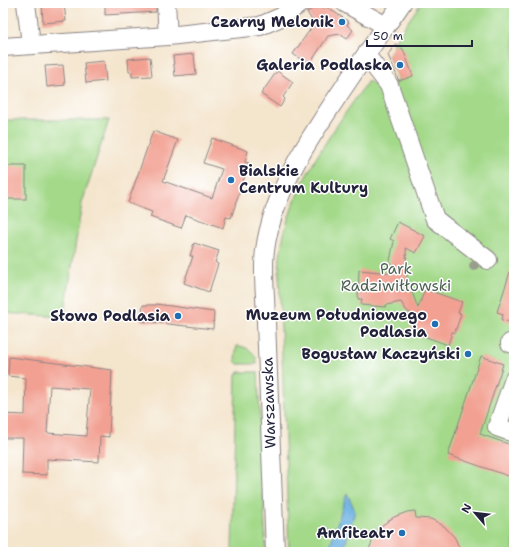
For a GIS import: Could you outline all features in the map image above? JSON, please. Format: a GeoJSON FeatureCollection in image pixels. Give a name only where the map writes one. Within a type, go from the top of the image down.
{"type":"FeatureCollection","features":[{"type":"Feature","properties":{"kind":"street"},"geometry":{"type":"LineString","coordinates":[[26,3],[31,44]]}},
{"type":"Feature","properties":{"kind":"street"},"geometry":{"type":"LineString","coordinates":[[166,3],[168,36]]}},
{"type":"Feature","properties":{"kind":"street"},"geometry":{"type":"LineString","coordinates":[[3,47],[168,36],[260,26],[281,16],[301,3]]}},
{"type":"Feature","properties":{"kind":"street"},"geometry":{"type":"LineString","coordinates":[[345,3],[386,26]]}},
{"type":"Feature","properties":{"kind":"street","name":"Warszawska"},"geometry":{"type":"LineString","coordinates":[[275,552],[264,266],[265,250],[271,222],[290,175],[320,123],[402,3]]}},
{"type":"Feature","properties":{"kind":"street"},"geometry":{"type":"LineString","coordinates":[[366,55],[389,85],[435,219],[488,260]]}},
{"type":"Feature","properties":{"kind":"street"},"geometry":{"type":"LineString","coordinates":[[514,378],[497,427],[514,433]]}},
{"type":"Feature","properties":{"kind":"green space","name":"Park Radziwiłłowski"},"geometry":{"type":"Polygon","coordinates":[[[421,3],[514,3],[514,552],[289,552],[279,271],[282,245],[288,219],[297,194],[309,170],[368,81],[379,88],[398,82],[388,55],[395,45],[393,43],[421,3]]]}},
{"type":"Feature","properties":{"kind":"green space"},"geometry":{"type":"Polygon","coordinates":[[[3,120],[109,120],[82,203],[64,317],[3,313],[3,120]]]}},
{"type":"Feature","properties":{"kind":"green space"},"geometry":{"type":"Polygon","coordinates":[[[237,346],[244,347],[251,351],[257,360],[257,364],[238,364],[235,361],[237,346]]]}},
{"type":"Feature","properties":{"kind":"green space"},"geometry":{"type":"Polygon","coordinates":[[[238,372],[258,372],[266,552],[232,552],[236,375],[238,372]]]}},
{"type":"Feature","properties":{"kind":"water"},"geometry":{"type":"Polygon","coordinates":[[[347,493],[355,511],[343,552],[328,552],[347,493]]]}},
{"type":"Feature","properties":{"kind":"building"},"geometry":{"type":"Polygon","coordinates":[[[64,3],[66,21],[43,23],[42,4],[64,3]]]}},
{"type":"Feature","properties":{"kind":"building"},"geometry":{"type":"Polygon","coordinates":[[[105,3],[156,3],[156,12],[105,15],[105,3]]]}},
{"type":"Feature","properties":{"kind":"building"},"geometry":{"type":"Polygon","coordinates":[[[327,7],[349,22],[347,25],[353,30],[347,39],[340,34],[328,36],[309,65],[293,54],[314,24],[307,12],[314,8],[327,7]]]}},
{"type":"Feature","properties":{"kind":"building","name":"Galeria Podlaska"},"geometry":{"type":"Polygon","coordinates":[[[395,44],[403,49],[413,76],[399,81],[388,55],[395,44]]]}},
{"type":"Feature","properties":{"kind":"building"},"geometry":{"type":"Polygon","coordinates":[[[194,54],[196,74],[175,76],[173,56],[194,54]]]}},
{"type":"Feature","properties":{"kind":"building"},"geometry":{"type":"Polygon","coordinates":[[[150,57],[152,76],[132,77],[132,72],[129,72],[128,59],[150,57]]]}},
{"type":"Feature","properties":{"kind":"building"},"geometry":{"type":"Polygon","coordinates":[[[104,61],[106,81],[86,83],[84,63],[104,61]]]}},
{"type":"Feature","properties":{"kind":"building"},"geometry":{"type":"Polygon","coordinates":[[[63,65],[65,85],[47,87],[45,66],[63,65]]]}},
{"type":"Feature","properties":{"kind":"building"},"geometry":{"type":"Polygon","coordinates":[[[277,71],[293,82],[283,97],[285,99],[280,107],[261,94],[277,71]]]}},
{"type":"Feature","properties":{"kind":"building"},"geometry":{"type":"Polygon","coordinates":[[[153,131],[178,140],[163,181],[212,198],[222,169],[203,163],[212,138],[248,151],[245,162],[249,163],[231,218],[226,217],[223,228],[186,215],[181,228],[150,217],[152,212],[128,203],[153,131]]]}},
{"type":"Feature","properties":{"kind":"building"},"geometry":{"type":"Polygon","coordinates":[[[3,166],[26,166],[26,199],[3,199],[3,166]]]}},
{"type":"Feature","properties":{"kind":"building"},"geometry":{"type":"Polygon","coordinates":[[[398,222],[425,236],[416,253],[406,248],[407,279],[418,308],[425,289],[462,302],[458,313],[461,314],[455,332],[452,332],[448,345],[410,331],[415,317],[406,310],[401,302],[386,305],[386,307],[361,305],[362,299],[358,299],[359,270],[391,273],[390,261],[394,241],[390,239],[398,222]]]}},
{"type":"Feature","properties":{"kind":"building"},"geometry":{"type":"Polygon","coordinates":[[[194,243],[219,251],[215,262],[218,264],[209,292],[184,283],[193,256],[190,256],[194,243]]]}},
{"type":"Feature","properties":{"kind":"building"},"geometry":{"type":"Polygon","coordinates":[[[512,266],[514,267],[514,323],[502,320],[503,314],[497,312],[512,266]]]}},
{"type":"Feature","properties":{"kind":"building","name":"Słowo Podlasia"},"geometry":{"type":"Polygon","coordinates":[[[156,304],[214,312],[213,329],[141,321],[143,305],[156,304]]]}},
{"type":"Feature","properties":{"kind":"building"},"geometry":{"type":"Polygon","coordinates":[[[481,356],[503,364],[480,434],[514,446],[514,478],[448,455],[481,356]]]}},
{"type":"Feature","properties":{"kind":"building"},"geometry":{"type":"Polygon","coordinates":[[[9,357],[112,370],[109,437],[100,436],[99,462],[47,459],[47,475],[22,474],[23,438],[3,438],[3,414],[25,415],[26,378],[8,376],[9,357]],[[50,386],[47,433],[86,436],[90,389],[50,386]]]}},
{"type":"Feature","properties":{"kind":"building","name":"Amfiteatr"},"geometry":{"type":"Polygon","coordinates":[[[415,511],[416,518],[431,519],[444,526],[455,538],[461,552],[368,552],[374,537],[381,526],[394,517],[407,512],[415,511]]]}},
{"type":"Feature","properties":{"kind":"place","name":"Czarny Melonik"},"geometry":{"type":"Point","coordinates":[342,22]}},
{"type":"Feature","properties":{"kind":"place","name":"Galeria Podlaska"},"geometry":{"type":"Point","coordinates":[400,65]}},
{"type":"Feature","properties":{"kind":"place","name":"Bialskie Centrum Kultury"},"geometry":{"type":"Point","coordinates":[231,180]}},
{"type":"Feature","properties":{"kind":"place","name":"Słowo Podlasia"},"geometry":{"type":"Point","coordinates":[178,316]}},
{"type":"Feature","properties":{"kind":"place","name":"Muzeum Południowego Podlasia"},"geometry":{"type":"Point","coordinates":[435,324]}},
{"type":"Feature","properties":{"kind":"place","name":"Bogusław Kaczyński"},"geometry":{"type":"Point","coordinates":[468,354]}},
{"type":"Feature","properties":{"kind":"place","name":"Amfiteatr"},"geometry":{"type":"Point","coordinates":[402,533]}}]}
